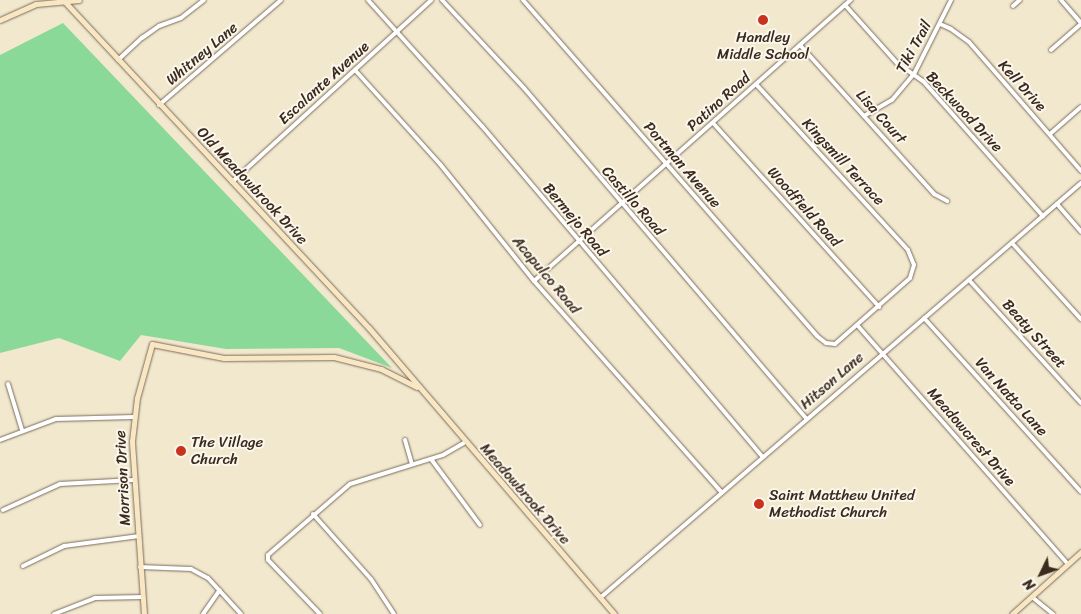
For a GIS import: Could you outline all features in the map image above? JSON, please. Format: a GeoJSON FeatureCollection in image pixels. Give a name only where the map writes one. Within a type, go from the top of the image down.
{"type":"FeatureCollection","features":[{"type":"Feature","properties":{"kind":"main road"},"geometry":{"type":"LineString","coordinates":[[0,20],[36,4],[79,0]]}},
{"type":"Feature","properties":{"kind":"main road","name":"Old Meadowbrook Drive"},"geometry":{"type":"LineString","coordinates":[[65,1],[346,303],[419,389]]}},
{"type":"Feature","properties":{"kind":"main road","name":"Morrison Drive"},"geometry":{"type":"LineString","coordinates":[[144,614],[134,480],[134,417],[145,363],[153,344],[224,358],[334,357],[381,369],[419,389]]}},
{"type":"Feature","properties":{"kind":"main road","name":"Meadowbrook Drive"},"geometry":{"type":"LineString","coordinates":[[419,389],[614,614]]}},
{"type":"Feature","properties":{"kind":"main road"},"geometry":{"type":"LineString","coordinates":[[1012,614],[1081,552]]}},
{"type":"Feature","properties":{"kind":"street"},"geometry":{"type":"LineString","coordinates":[[118,60],[142,38],[159,26],[181,18],[204,0]]}},
{"type":"Feature","properties":{"kind":"street","name":"Whitney Lane"},"geometry":{"type":"LineString","coordinates":[[159,104],[281,0]]}},
{"type":"Feature","properties":{"kind":"street","name":"Bermejo Road"},"geometry":{"type":"LineString","coordinates":[[368,0],[482,126],[578,242],[762,456]]}},
{"type":"Feature","properties":{"kind":"street","name":"Escalante Avenue"},"geometry":{"type":"LineString","coordinates":[[232,182],[431,0]]}},
{"type":"Feature","properties":{"kind":"street","name":"Castillo Road"},"geometry":{"type":"LineString","coordinates":[[442,0],[524,88],[621,204],[806,418]]}},
{"type":"Feature","properties":{"kind":"street","name":"Portman Avenue"},"geometry":{"type":"LineString","coordinates":[[523,0],[826,343],[835,344],[858,326]]}},
{"type":"Feature","properties":{"kind":"street","name":"Patino Road"},"geometry":{"type":"LineString","coordinates":[[534,281],[851,0]]}},
{"type":"Feature","properties":{"kind":"street","name":"Tiki Trail"},"geometry":{"type":"LineString","coordinates":[[864,116],[892,100],[914,74],[951,0]]}},
{"type":"Feature","properties":{"kind":"street"},"geometry":{"type":"LineString","coordinates":[[1013,6],[1020,0]]}},
{"type":"Feature","properties":{"kind":"street"},"geometry":{"type":"LineString","coordinates":[[1051,50],[1081,24],[1061,0]]}},
{"type":"Feature","properties":{"kind":"street","name":"Beckwood Drive"},"geometry":{"type":"LineString","coordinates":[[846,5],[897,63],[914,74],[1043,216]]}},
{"type":"Feature","properties":{"kind":"street","name":"Kell Drive"},"geometry":{"type":"LineString","coordinates":[[940,24],[951,28],[969,42],[1081,171]]}},
{"type":"Feature","properties":{"kind":"street","name":"Lisa Court"},"geometry":{"type":"LineString","coordinates":[[800,45],[934,194],[947,201]]}},
{"type":"Feature","properties":{"kind":"street","name":"Acapulco Road"},"geometry":{"type":"LineString","coordinates":[[355,70],[440,164],[534,281],[722,493]]}},
{"type":"Feature","properties":{"kind":"street","name":"Kingsmill Terrace"},"geometry":{"type":"LineString","coordinates":[[756,84],[912,257],[914,265],[910,278],[878,307]]}},
{"type":"Feature","properties":{"kind":"street"},"geometry":{"type":"LineString","coordinates":[[1050,134],[1081,107]]}},
{"type":"Feature","properties":{"kind":"street","name":"Woodfield Road"},"geometry":{"type":"LineString","coordinates":[[713,123],[878,307]]}},
{"type":"Feature","properties":{"kind":"street","name":"Hitson Lane"},"geometry":{"type":"LineString","coordinates":[[600,598],[806,418],[1081,183]]}},
{"type":"Feature","properties":{"kind":"street"},"geometry":{"type":"LineString","coordinates":[[1057,204],[1081,232]]}},
{"type":"Feature","properties":{"kind":"street"},"geometry":{"type":"LineString","coordinates":[[1012,243],[1081,319]]}},
{"type":"Feature","properties":{"kind":"street","name":"Beaty Street"},"geometry":{"type":"LineString","coordinates":[[969,280],[1081,403]]}},
{"type":"Feature","properties":{"kind":"street"},"geometry":{"type":"LineString","coordinates":[[858,326],[878,307]]}},
{"type":"Feature","properties":{"kind":"street","name":"Van Natta Lane"},"geometry":{"type":"LineString","coordinates":[[924,318],[1081,492]]}},
{"type":"Feature","properties":{"kind":"street","name":"Meadowcrest Drive"},"geometry":{"type":"LineString","coordinates":[[858,326],[1068,564]]}},
{"type":"Feature","properties":{"kind":"street"},"geometry":{"type":"LineString","coordinates":[[8,384],[22,430]]}},
{"type":"Feature","properties":{"kind":"street"},"geometry":{"type":"LineString","coordinates":[[0,440],[22,430],[56,419],[134,417]]}},
{"type":"Feature","properties":{"kind":"street"},"geometry":{"type":"LineString","coordinates":[[405,440],[412,464]]}},
{"type":"Feature","properties":{"kind":"street"},"geometry":{"type":"LineString","coordinates":[[320,614],[268,557],[313,514],[357,480],[431,459],[464,443]]}},
{"type":"Feature","properties":{"kind":"street"},"geometry":{"type":"LineString","coordinates":[[431,459],[480,525]]}},
{"type":"Feature","properties":{"kind":"street"},"geometry":{"type":"LineString","coordinates":[[4,510],[60,484],[134,480]]}},
{"type":"Feature","properties":{"kind":"street"},"geometry":{"type":"LineString","coordinates":[[313,514],[371,579],[394,614]]}},
{"type":"Feature","properties":{"kind":"street"},"geometry":{"type":"LineString","coordinates":[[22,566],[64,546],[138,536]]}},
{"type":"Feature","properties":{"kind":"street"},"geometry":{"type":"LineString","coordinates":[[140,567],[191,569],[208,578],[241,614]]}},
{"type":"Feature","properties":{"kind":"street"},"geometry":{"type":"LineString","coordinates":[[203,614],[220,590]]}},
{"type":"Feature","properties":{"kind":"street"},"geometry":{"type":"LineString","coordinates":[[54,614],[95,598],[144,597]]}},
{"type":"Feature","properties":{"kind":"street"},"geometry":{"type":"LineString","coordinates":[[1032,597],[1053,614]]}},
{"type":"Feature","properties":{"kind":"green space"},"geometry":{"type":"Polygon","coordinates":[[[63,23],[392,368],[339,348],[226,349],[141,335],[120,361],[59,338],[0,353],[0,55],[63,23]]]}},
{"type":"Feature","properties":{"kind":"place","name":"Handley Middle School"},"geometry":{"type":"Point","coordinates":[763,20]}},
{"type":"Feature","properties":{"kind":"place","name":"The Village Church"},"geometry":{"type":"Point","coordinates":[181,451]}},
{"type":"Feature","properties":{"kind":"place","name":"Saint Matthew United Methodist Church"},"geometry":{"type":"Point","coordinates":[759,504]}}]}
